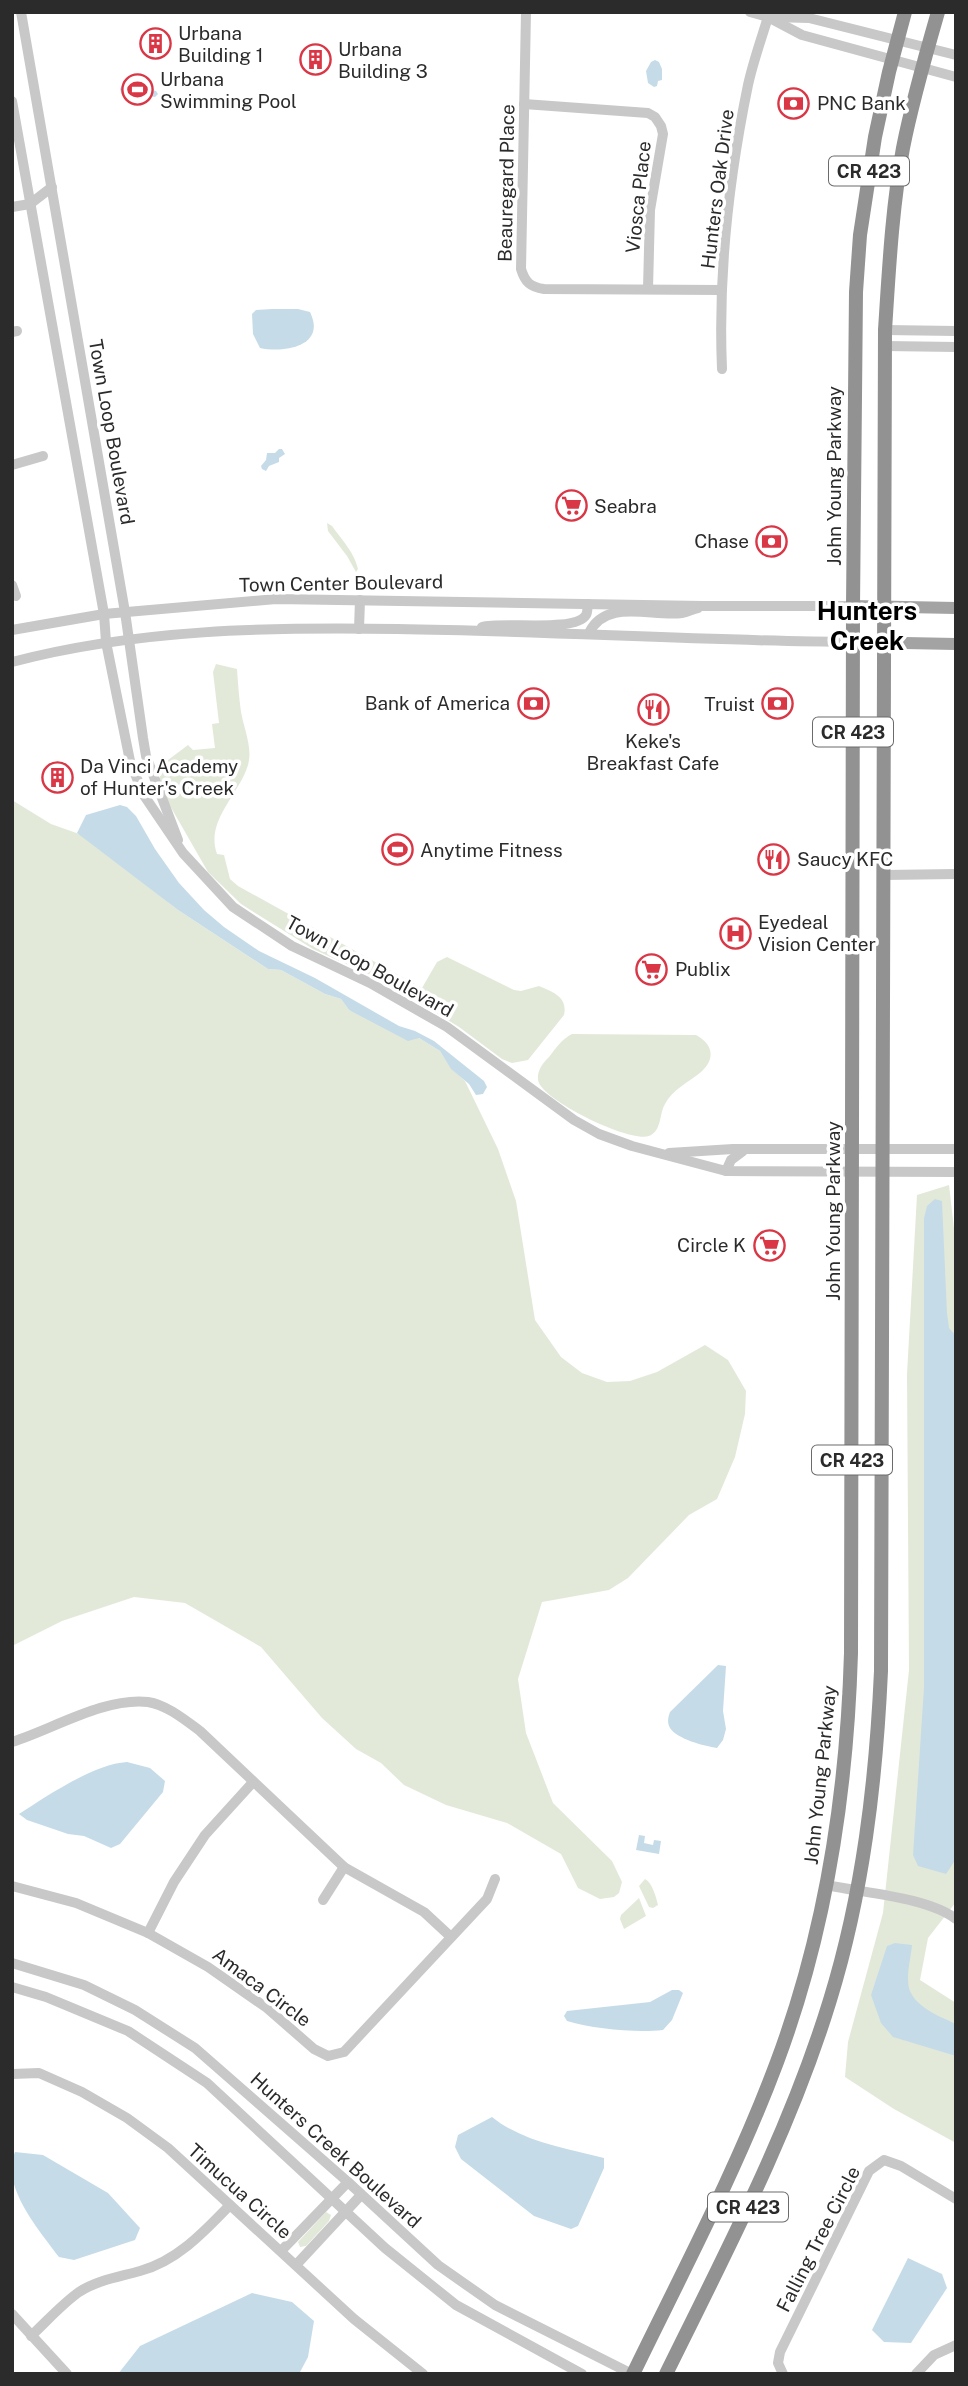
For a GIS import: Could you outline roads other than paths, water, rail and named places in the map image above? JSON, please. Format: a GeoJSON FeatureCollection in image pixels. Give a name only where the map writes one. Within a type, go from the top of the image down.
{"type":"FeatureCollection","features":[{"type":"Feature","properties":{"kind":"highway","name":"John Young Parkway"},"geometry":{"type":"LineString","coordinates":[[632,2374],[729,2176],[764,2096],[801,1990],[827,1885],[842,1797],[850,1698],[856,292],[866,188],[892,60],[905,12]]}},
{"type":"Feature","properties":{"kind":"highway","name":"CR 423"},"geometry":{"type":"LineString","coordinates":[[666,2374],[757,2188],[802,2082],[830,2000],[857,1891],[874,1781],[881,1671],[885,330],[895,200],[903,149],[938,12]]}},
{"type":"Feature","properties":{"kind":"main road","name":"Town Center Boulevard"},"geometry":{"type":"LineString","coordinates":[[853,606],[956,608]]}},
{"type":"Feature","properties":{"kind":"main road"},"geometry":{"type":"LineString","coordinates":[[853,642],[956,644]]}},
{"type":"Feature","properties":{"kind":"street","name":"Town Loop Boulevard"},"geometry":{"type":"LineString","coordinates":[[22,12],[125,612],[146,756],[183,853]]}},
{"type":"Feature","properties":{"kind":"street","name":"Beauregard Place"},"geometry":{"type":"LineString","coordinates":[[526,12],[521,269],[524,279],[535,288],[544,289],[722,290]]}},
{"type":"Feature","properties":{"kind":"street"},"geometry":{"type":"LineString","coordinates":[[750,12],[768,17],[802,35],[956,77]]}},
{"type":"Feature","properties":{"kind":"street"},"geometry":{"type":"LineString","coordinates":[[768,17],[808,18],[956,55]]}},
{"type":"Feature","properties":{"kind":"street","name":"Hunters Oak Drive"},"geometry":{"type":"LineString","coordinates":[[722,369],[722,290],[727,229],[749,82],[768,17]]}},
{"type":"Feature","properties":{"kind":"street","name":"Town Loop Boulevard"},"geometry":{"type":"LineString","coordinates":[[12,101],[130,761],[143,794],[183,853],[233,907],[292,946],[370,983],[447,1027],[574,1120],[599,1133],[661,1154],[726,1171],[956,1172]]}},
{"type":"Feature","properties":{"kind":"street","name":"Viosca Place"},"geometry":{"type":"LineString","coordinates":[[524,104],[638,112],[656,117],[663,134],[650,210],[648,289]]}},
{"type":"Feature","properties":{"kind":"street"},"geometry":{"type":"LineString","coordinates":[[12,207],[30,204],[52,187]]}},
{"type":"Feature","properties":{"kind":"street"},"geometry":{"type":"LineString","coordinates":[[885,330],[956,331]]}},
{"type":"Feature","properties":{"kind":"street"},"geometry":{"type":"LineString","coordinates":[[885,346],[956,347]]}},
{"type":"Feature","properties":{"kind":"street"},"geometry":{"type":"LineString","coordinates":[[12,465],[43,456]]}},
{"type":"Feature","properties":{"kind":"street","name":"Town Center Boulevard"},"geometry":{"type":"LineString","coordinates":[[12,630],[104,614],[276,599],[853,606]]}},
{"type":"Feature","properties":{"kind":"street"},"geometry":{"type":"LineString","coordinates":[[359,629],[360,600]]}},
{"type":"Feature","properties":{"kind":"street"},"geometry":{"type":"LineString","coordinates":[[468,630],[495,624],[563,625],[578,622],[586,615],[588,604]]}},
{"type":"Feature","properties":{"kind":"street","name":"Town Center Boulevard"},"geometry":{"type":"LineString","coordinates":[[589,633],[594,624],[604,616],[619,612],[683,613],[703,606]]}},
{"type":"Feature","properties":{"kind":"street"},"geometry":{"type":"LineString","coordinates":[[12,662],[51,652],[128,639],[251,629],[468,630],[853,642]]}},
{"type":"Feature","properties":{"kind":"street"},"geometry":{"type":"LineString","coordinates":[[884,875],[956,874]]}},
{"type":"Feature","properties":{"kind":"street","name":"Town Loop Boulevard"},"geometry":{"type":"LineString","coordinates":[[661,1154],[747,1149],[956,1149]]}},
{"type":"Feature","properties":{"kind":"street"},"geometry":{"type":"LineString","coordinates":[[726,1171],[736,1155],[747,1149]]}},
{"type":"Feature","properties":{"kind":"street"},"geometry":{"type":"LineString","coordinates":[[12,1742],[112,1705],[149,1702],[177,1714],[200,1731],[344,1867],[424,1912],[451,1937]]}},
{"type":"Feature","properties":{"kind":"street"},"geometry":{"type":"LineString","coordinates":[[148,1933],[174,1882],[205,1835],[253,1782]]}},
{"type":"Feature","properties":{"kind":"street"},"geometry":{"type":"LineString","coordinates":[[323,1900],[344,1867]]}},
{"type":"Feature","properties":{"kind":"street","name":"Amaca Circle"},"geometry":{"type":"LineString","coordinates":[[12,1886],[76,1903],[148,1933],[208,1967],[267,2008],[314,2049],[328,2056],[344,2052],[487,1899],[495,1880]]}},
{"type":"Feature","properties":{"kind":"street"},"geometry":{"type":"LineString","coordinates":[[827,1885],[917,1902],[950,1914],[956,1919]]}},
{"type":"Feature","properties":{"kind":"street","name":"Hunters Creek Boulevard"},"geometry":{"type":"LineString","coordinates":[[12,1964],[84,1985],[135,2010],[195,2048],[348,2182],[438,2266],[495,2305],[632,2374]]}},
{"type":"Feature","properties":{"kind":"street","name":"Hunters Creek Boulevard"},"geometry":{"type":"LineString","coordinates":[[12,1987],[46,1997],[128,2031],[207,2083],[385,2248],[456,2305],[582,2374]]}},
{"type":"Feature","properties":{"kind":"street","name":"Timucua Circle"},"geometry":{"type":"LineString","coordinates":[[12,2074],[39,2073],[82,2092],[127,2118],[168,2148],[354,2319],[416,2372]]}},
{"type":"Feature","properties":{"kind":"street","name":"Falling Tree Circle"},"geometry":{"type":"LineString","coordinates":[[783,2374],[778,2362],[780,2352],[869,2171],[884,2160],[956,2199]]}},
{"type":"Feature","properties":{"kind":"street"},"geometry":{"type":"LineString","coordinates":[[281,2251],[348,2182]]}},
{"type":"Feature","properties":{"kind":"street"},"geometry":{"type":"LineString","coordinates":[[296,2265],[361,2195]]}},
{"type":"Feature","properties":{"kind":"street"},"geometry":{"type":"LineString","coordinates":[[31,2336],[81,2291],[116,2275],[141,2271],[177,2254],[201,2235],[230,2205]]}},
{"type":"Feature","properties":{"kind":"street"},"geometry":{"type":"LineString","coordinates":[[12,2314],[66,2374]]}},
{"type":"Feature","properties":{"kind":"street"},"geometry":{"type":"LineString","coordinates":[[916,2374],[934,2355],[956,2345]]}},
{"type":"Feature","properties":{"kind":"water"},"geometry":{"type":"Polygon","coordinates":[[[655,60],[662,69],[662,80],[654,87],[648,83],[646,71],[655,60]]]}},
{"type":"Feature","properties":{"kind":"water","name":"Urbana Swimming Pool"},"geometry":{"type":"Polygon","coordinates":[[[124,82],[156,91],[158,94],[155,97],[137,94],[131,99],[122,95],[120,89],[124,82]]]}},
{"type":"Feature","properties":{"kind":"water"},"geometry":{"type":"Polygon","coordinates":[[[256,310],[310,312],[314,324],[313,333],[308,340],[290,348],[260,348],[253,334],[252,314],[256,310]]]}},
{"type":"Feature","properties":{"kind":"water"},"geometry":{"type":"Polygon","coordinates":[[[279,449],[285,454],[279,458],[279,462],[269,466],[266,471],[262,469],[267,453],[275,453],[279,449]]]}},
{"type":"Feature","properties":{"kind":"water"},"geometry":{"type":"Polygon","coordinates":[[[120,805],[127,807],[136,816],[179,883],[224,927],[259,951],[315,978],[399,1026],[434,1041],[484,1081],[487,1087],[483,1094],[476,1095],[469,1084],[451,1069],[440,1051],[419,1038],[408,1041],[349,1010],[341,999],[325,994],[281,970],[268,969],[178,910],[77,833],[86,815],[120,805]]]}},
{"type":"Feature","properties":{"kind":"water"},"geometry":{"type":"Polygon","coordinates":[[[935,1199],[942,1201],[947,1313],[949,1328],[956,1336],[956,1859],[946,1874],[918,1866],[913,1855],[924,1687],[924,1218],[927,1206],[935,1199]]]}},
{"type":"Feature","properties":{"kind":"water"},"geometry":{"type":"Polygon","coordinates":[[[718,1665],[726,1666],[723,1711],[726,1729],[717,1748],[698,1744],[678,1735],[670,1728],[668,1720],[670,1712],[718,1665]]]}},
{"type":"Feature","properties":{"kind":"water"},"geometry":{"type":"Polygon","coordinates":[[[127,1762],[150,1768],[165,1781],[163,1792],[120,1844],[111,1848],[84,1836],[68,1834],[27,1820],[19,1814],[57,1790],[100,1768],[127,1762]]]}},
{"type":"Feature","properties":{"kind":"water"},"geometry":{"type":"Polygon","coordinates":[[[639,1835],[645,1836],[644,1843],[653,1845],[654,1840],[661,1841],[659,1854],[636,1850],[639,1835]]]}},
{"type":"Feature","properties":{"kind":"water"},"geometry":{"type":"Polygon","coordinates":[[[895,1943],[912,1945],[908,1980],[913,1997],[930,2011],[956,2024],[956,2056],[893,2037],[881,2023],[871,1995],[887,1946],[895,1943]]]}},
{"type":"Feature","properties":{"kind":"water"},"geometry":{"type":"Polygon","coordinates":[[[672,1990],[683,1993],[672,2020],[663,2030],[602,2028],[567,2021],[564,2016],[567,2011],[650,2002],[672,1990]]]}},
{"type":"Feature","properties":{"kind":"water"},"geometry":{"type":"Polygon","coordinates":[[[492,2117],[517,2133],[604,2158],[604,2168],[578,2226],[571,2229],[534,2216],[461,2159],[455,2147],[458,2135],[492,2117]]]}},
{"type":"Feature","properties":{"kind":"water"},"geometry":{"type":"Polygon","coordinates":[[[15,2152],[43,2155],[108,2193],[140,2228],[135,2240],[74,2260],[59,2257],[24,2208],[17,2193],[12,2165],[15,2152]]]}},
{"type":"Feature","properties":{"kind":"water"},"geometry":{"type":"Polygon","coordinates":[[[908,2258],[942,2274],[947,2288],[911,2343],[884,2342],[872,2330],[908,2258]]]}},
{"type":"Feature","properties":{"kind":"water"},"geometry":{"type":"Polygon","coordinates":[[[252,2293],[292,2302],[314,2321],[308,2357],[299,2374],[118,2374],[140,2346],[252,2293]]]}},
{"type":"Feature","properties":{"kind":"place","name":"Urbana Building 1"},"geometry":{"type":"Point","coordinates":[155,44]}},
{"type":"Feature","properties":{"kind":"place","name":"Urbana Building 3"},"geometry":{"type":"Point","coordinates":[315,60]}},
{"type":"Feature","properties":{"kind":"place","name":"Urbana Swimming Pool"},"geometry":{"type":"Point","coordinates":[137,90]}},
{"type":"Feature","properties":{"kind":"place","name":"PNC Bank"},"geometry":{"type":"Point","coordinates":[794,103]}},
{"type":"Feature","properties":{"kind":"place","name":"Seabra"},"geometry":{"type":"Point","coordinates":[571,506]}},
{"type":"Feature","properties":{"kind":"place","name":"Chase"},"geometry":{"type":"Point","coordinates":[772,541]}},
{"type":"Feature","properties":{"kind":"place","name":"Bank of America"},"geometry":{"type":"Point","coordinates":[533,703]}},
{"type":"Feature","properties":{"kind":"place","name":"Truist"},"geometry":{"type":"Point","coordinates":[778,704]}},
{"type":"Feature","properties":{"kind":"place","name":"Keke's Breakfast Cafe"},"geometry":{"type":"Point","coordinates":[653,710]}},
{"type":"Feature","properties":{"kind":"place","name":"Da Vinci Academy of Hunter's Creek"},"geometry":{"type":"Point","coordinates":[57,777]}},
{"type":"Feature","properties":{"kind":"place","name":"Anytime Fitness"},"geometry":{"type":"Point","coordinates":[397,850]}},
{"type":"Feature","properties":{"kind":"place","name":"Saucy KFC"},"geometry":{"type":"Point","coordinates":[774,859]}},
{"type":"Feature","properties":{"kind":"place","name":"Eyedeal Vision Center"},"geometry":{"type":"Point","coordinates":[735,933]}},
{"type":"Feature","properties":{"kind":"place","name":"Publix"},"geometry":{"type":"Point","coordinates":[652,969]}},
{"type":"Feature","properties":{"kind":"place","name":"Circle K"},"geometry":{"type":"Point","coordinates":[769,1245]}},
{"type":"Feature","properties":{"kind":"district","name":"Hunters Creek"},"geometry":{"type":"Point","coordinates":[867,625]}}]}
